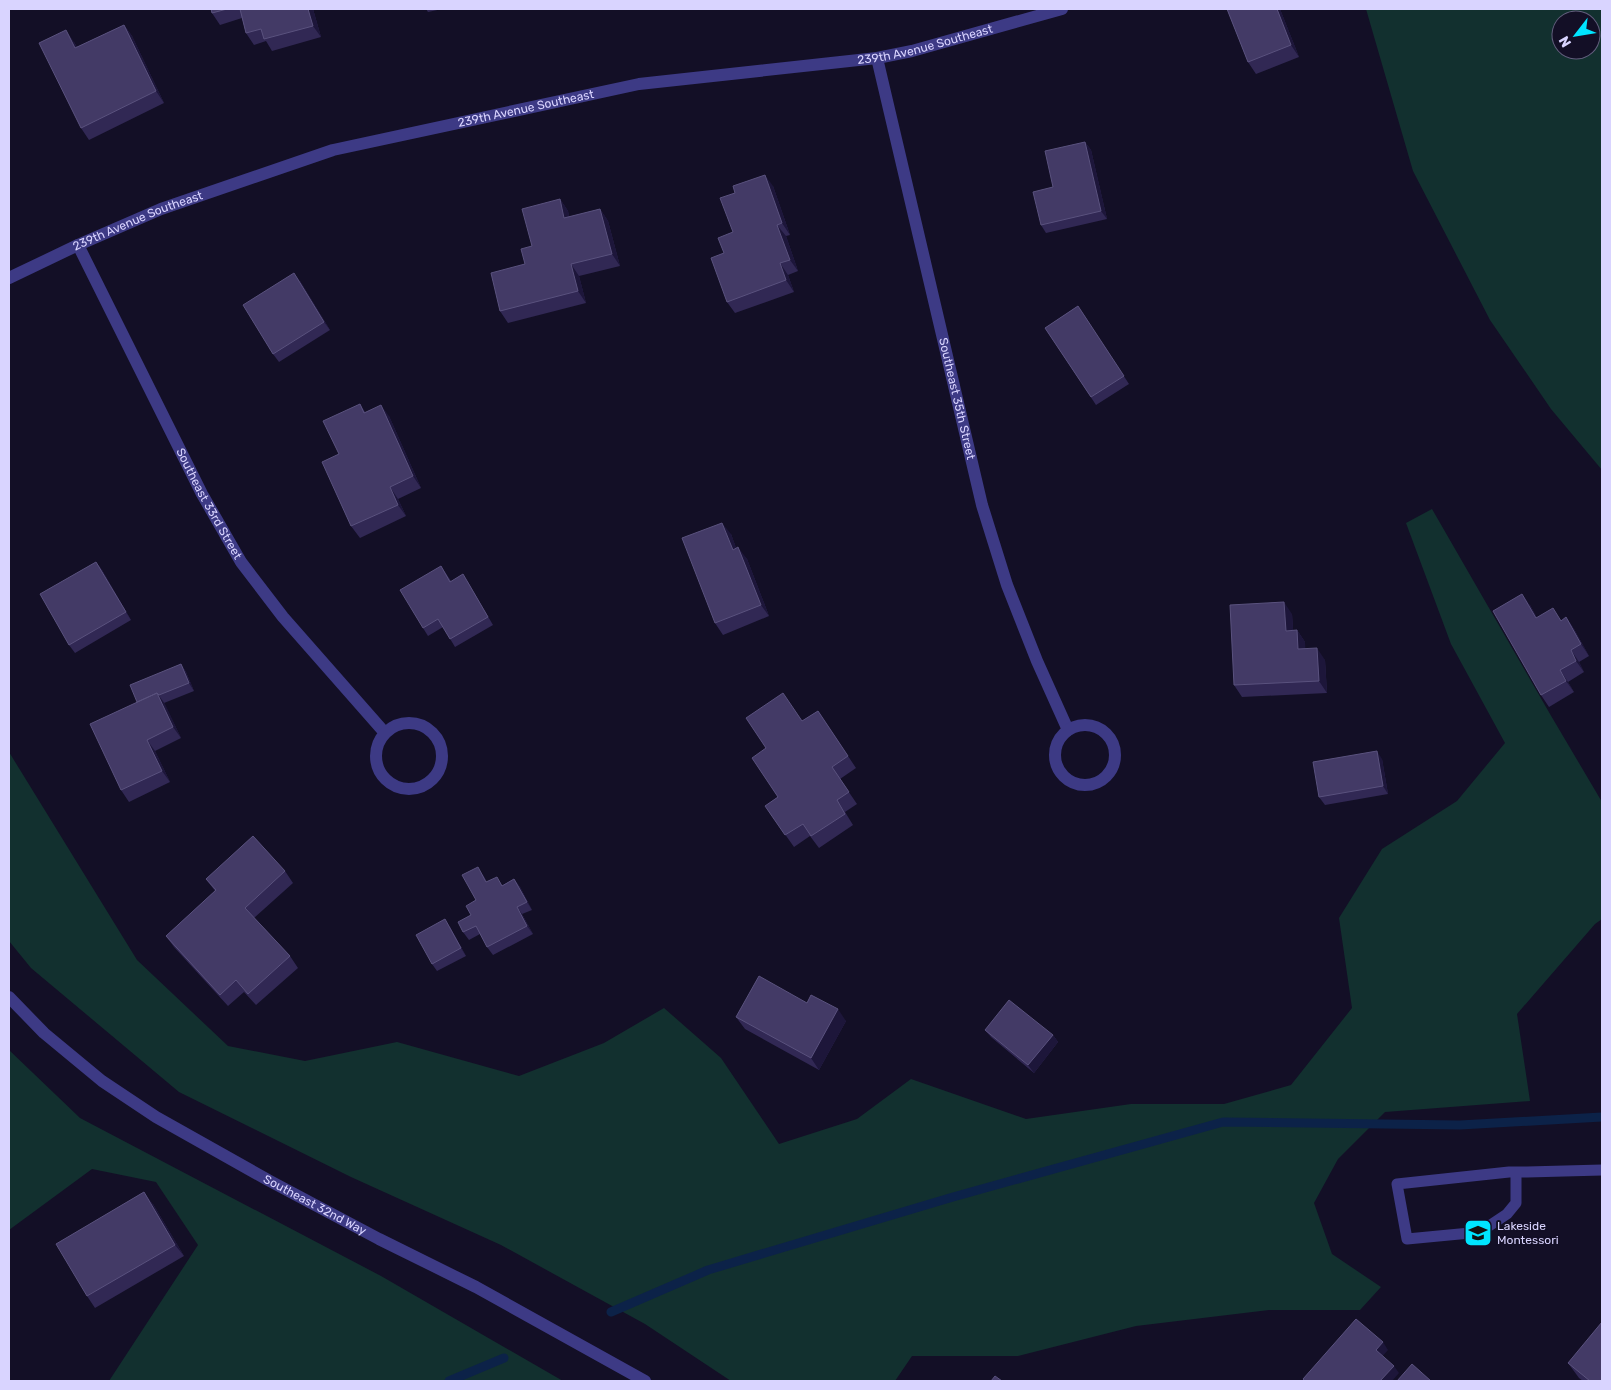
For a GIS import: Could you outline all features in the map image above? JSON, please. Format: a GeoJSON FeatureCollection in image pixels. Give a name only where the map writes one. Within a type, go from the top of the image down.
{"type":"FeatureCollection","features":[{"type":"Feature","properties":{"kind":"street","name":"239th Avenue Southeast"},"geometry":{"type":"LineString","coordinates":[[9,278],[78,245],[161,209],[333,150],[639,84],[877,58],[912,51],[1062,9]]}},
{"type":"Feature","properties":{"kind":"street","name":"Southeast 35th Street"},"geometry":{"type":"LineString","coordinates":[[877,58],[982,506],[1007,585],[1068,730]]}},
{"type":"Feature","properties":{"kind":"street","name":"Southeast 33rd Street"},"geometry":{"type":"LineString","coordinates":[[78,245],[202,494],[241,562],[283,617],[385,733]]}},
{"type":"Feature","properties":{"kind":"street"},"geometry":{"type":"LineString","coordinates":[[405,723],[427,728],[435,736],[440,746],[442,758],[439,769],[433,779],[413,789],[401,788],[386,779],[377,765],[376,754],[379,742],[385,733],[394,726],[405,723]]}},
{"type":"Feature","properties":{"kind":"street"},"geometry":{"type":"LineString","coordinates":[[1085,725],[1094,726],[1102,730],[1109,737],[1115,754],[1114,764],[1110,773],[1102,780],[1094,784],[1084,785],[1066,778],[1060,771],[1056,762],[1055,752],[1062,736],[1068,730],[1085,725]]}},
{"type":"Feature","properties":{"kind":"street","name":"Southeast 32nd Way"},"geometry":{"type":"LineString","coordinates":[[9,997],[44,1033],[102,1082],[156,1117],[380,1239],[476,1287],[645,1381]]}},
{"type":"Feature","properties":{"kind":"lane"},"geometry":{"type":"LineString","coordinates":[[1516,1172],[1516,1203],[1507,1214],[1489,1226],[1470,1233],[1407,1239],[1397,1184],[1516,1172],[1602,1170]]}},
{"type":"Feature","properties":{"kind":"green space"},"geometry":{"type":"Polygon","coordinates":[[[1366,9],[1602,9],[1602,470],[1551,409],[1490,320],[1413,171],[1366,9]]]}},
{"type":"Feature","properties":{"kind":"green space"},"geometry":{"type":"Polygon","coordinates":[[[1432,509],[1602,802],[1602,919],[1595,924],[1517,1014],[1530,1101],[1385,1112],[1338,1159],[1314,1203],[1332,1254],[1381,1287],[1360,1310],[1269,1310],[1136,1326],[1018,1356],[912,1356],[895,1381],[731,1381],[645,1324],[501,1245],[351,1177],[179,1092],[31,968],[9,941],[9,752],[137,960],[228,1046],[305,1061],[397,1042],[519,1076],[604,1043],[664,1008],[721,1058],[779,1144],[857,1119],[911,1079],[1026,1119],[1131,1104],[1224,1104],[1291,1085],[1352,1008],[1339,918],[1382,849],[1457,801],[1505,743],[1451,644],[1406,523],[1432,509]]]}},
{"type":"Feature","properties":{"kind":"green space"},"geometry":{"type":"Polygon","coordinates":[[[9,1050],[80,1118],[381,1276],[563,1381],[109,1381],[198,1245],[156,1182],[92,1169],[9,1230],[9,1050]]]}},
{"type":"Feature","properties":{"kind":"building"},"geometry":{"type":"Polygon","coordinates":[[[211,9],[227,9],[212,13],[211,9]]]}},
{"type":"Feature","properties":{"kind":"building"},"geometry":{"type":"Polygon","coordinates":[[[240,9],[308,9],[313,26],[264,39],[261,29],[246,33],[240,9]]]}},
{"type":"Feature","properties":{"kind":"building"},"geometry":{"type":"Polygon","coordinates":[[[1227,9],[1277,9],[1291,45],[1248,62],[1227,9]]]}},
{"type":"Feature","properties":{"kind":"building"},"geometry":{"type":"Polygon","coordinates":[[[124,25],[156,91],[81,128],[39,43],[66,30],[75,48],[124,25]]]}},
{"type":"Feature","properties":{"kind":"building"},"geometry":{"type":"Polygon","coordinates":[[[1085,142],[1101,211],[1041,225],[1033,192],[1053,187],[1045,151],[1085,142]]]}},
{"type":"Feature","properties":{"kind":"building"},"geometry":{"type":"Polygon","coordinates":[[[765,175],[782,223],[777,225],[790,260],[780,263],[786,280],[727,302],[711,258],[724,253],[718,238],[733,232],[720,198],[735,193],[733,186],[765,175]]]}},
{"type":"Feature","properties":{"kind":"building"},"geometry":{"type":"Polygon","coordinates":[[[560,199],[564,218],[600,209],[612,254],[571,264],[578,291],[500,311],[491,273],[525,264],[521,249],[532,246],[522,209],[560,199]]]}},
{"type":"Feature","properties":{"kind":"building"},"geometry":{"type":"Polygon","coordinates":[[[294,273],[324,322],[273,354],[243,305],[294,273]]]}},
{"type":"Feature","properties":{"kind":"building"},"geometry":{"type":"Polygon","coordinates":[[[1078,306],[1124,376],[1091,397],[1045,328],[1078,306]]]}},
{"type":"Feature","properties":{"kind":"building"},"geometry":{"type":"Polygon","coordinates":[[[360,404],[364,413],[381,405],[413,476],[390,487],[398,505],[351,526],[322,462],[339,454],[323,421],[360,404]]]}},
{"type":"Feature","properties":{"kind":"building"},"geometry":{"type":"Polygon","coordinates":[[[722,523],[733,550],[738,547],[761,605],[715,623],[682,538],[722,523]]]}},
{"type":"Feature","properties":{"kind":"building"},"geometry":{"type":"Polygon","coordinates":[[[96,562],[126,612],[69,645],[40,594],[96,562]]]}},
{"type":"Feature","properties":{"kind":"building"},"geometry":{"type":"Polygon","coordinates":[[[441,566],[450,582],[463,574],[488,617],[450,639],[438,619],[423,628],[400,590],[441,566]]]}},
{"type":"Feature","properties":{"kind":"building"},"geometry":{"type":"Polygon","coordinates":[[[1522,594],[1536,618],[1553,608],[1561,621],[1566,617],[1581,644],[1571,650],[1576,661],[1560,670],[1566,681],[1541,695],[1493,611],[1522,594]]]}},
{"type":"Feature","properties":{"kind":"building"},"geometry":{"type":"Polygon","coordinates":[[[1284,602],[1286,631],[1297,630],[1298,649],[1317,648],[1319,681],[1234,685],[1230,605],[1284,602]]]}},
{"type":"Feature","properties":{"kind":"building"},"geometry":{"type":"Polygon","coordinates":[[[181,664],[189,683],[159,695],[157,693],[137,702],[130,685],[181,664]]]}},
{"type":"Feature","properties":{"kind":"building"},"geometry":{"type":"Polygon","coordinates":[[[157,693],[173,727],[147,740],[162,771],[121,790],[90,724],[157,693]]]}},
{"type":"Feature","properties":{"kind":"building"},"geometry":{"type":"Polygon","coordinates":[[[783,693],[802,721],[818,711],[848,756],[832,767],[849,792],[837,800],[845,814],[811,836],[803,824],[785,835],[765,806],[778,797],[752,758],[766,748],[746,718],[783,693]]]}},
{"type":"Feature","properties":{"kind":"building"},"geometry":{"type":"Polygon","coordinates":[[[1377,751],[1383,786],[1319,797],[1313,762],[1377,751]]]}},
{"type":"Feature","properties":{"kind":"building"},"geometry":{"type":"Polygon","coordinates":[[[253,836],[285,871],[245,908],[290,956],[248,994],[236,980],[220,995],[166,936],[216,890],[206,879],[253,836]]]}},
{"type":"Feature","properties":{"kind":"building"},"geometry":{"type":"Polygon","coordinates":[[[478,867],[486,882],[497,877],[502,886],[514,879],[527,902],[517,907],[527,926],[487,947],[476,926],[463,932],[458,922],[471,915],[466,906],[476,900],[462,875],[478,867]]]}},
{"type":"Feature","properties":{"kind":"building"},"geometry":{"type":"Polygon","coordinates":[[[445,919],[461,948],[432,964],[416,935],[445,919]]]}},
{"type":"Feature","properties":{"kind":"building"},"geometry":{"type":"Polygon","coordinates":[[[759,976],[807,1003],[811,995],[838,1009],[811,1058],[736,1017],[759,976]]]}},
{"type":"Feature","properties":{"kind":"building"},"geometry":{"type":"Polygon","coordinates":[[[1009,1000],[1053,1035],[1028,1065],[985,1030],[1009,1000]]]}},
{"type":"Feature","properties":{"kind":"building"},"geometry":{"type":"Polygon","coordinates":[[[144,1192],[175,1245],[87,1296],[56,1244],[144,1192]]]}},
{"type":"Feature","properties":{"kind":"building"},"geometry":{"type":"Polygon","coordinates":[[[1356,1319],[1383,1342],[1376,1350],[1394,1366],[1380,1381],[1305,1381],[1303,1379],[1356,1319]]]}},
{"type":"Feature","properties":{"kind":"building"},"geometry":{"type":"Polygon","coordinates":[[[1602,1322],[1602,1381],[1590,1381],[1568,1363],[1602,1322]]]}},
{"type":"Feature","properties":{"kind":"building"},"geometry":{"type":"Polygon","coordinates":[[[1412,1364],[1431,1381],[1397,1381],[1412,1364]]]}},
{"type":"Feature","properties":{"kind":"building"},"geometry":{"type":"Polygon","coordinates":[[[995,1376],[1002,1381],[991,1381],[995,1376]]]}},
{"type":"Feature","properties":{"kind":"waterway"},"geometry":{"type":"LineString","coordinates":[[611,1312],[708,1270],[953,1197],[1223,1122],[1460,1125],[1602,1117]]}},
{"type":"Feature","properties":{"kind":"waterway"},"geometry":{"type":"LineString","coordinates":[[449,1381],[504,1358]]}},
{"type":"Feature","properties":{"kind":"place","name":"Lakeside Montessori"},"geometry":{"type":"Point","coordinates":[1478,1233]}}]}
